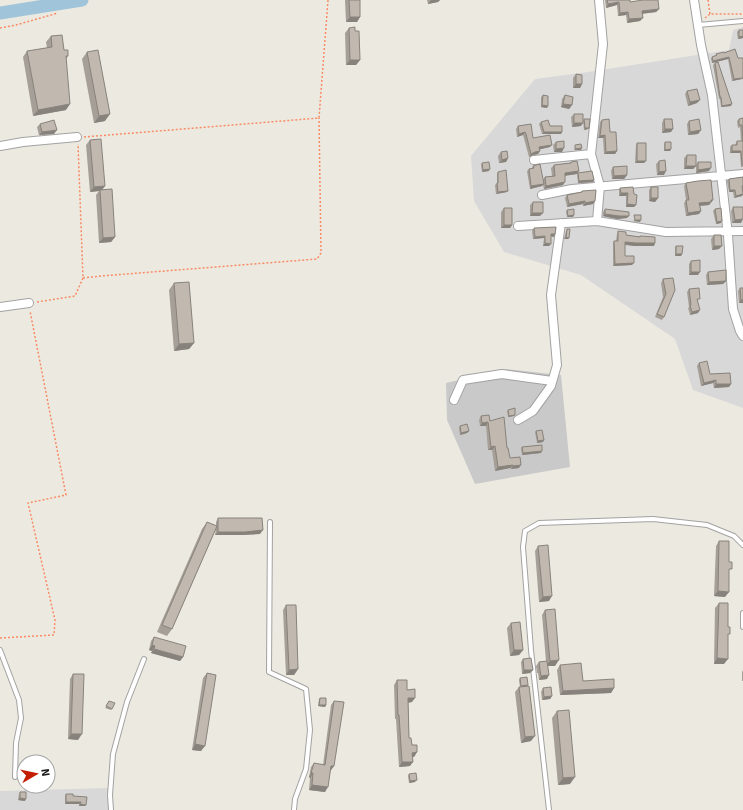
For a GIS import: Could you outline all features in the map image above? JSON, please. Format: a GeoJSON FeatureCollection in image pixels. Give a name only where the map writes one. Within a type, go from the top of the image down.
{"type":"FeatureCollection","features":[{"type":"Feature","properties":{"kind":"street"},"geometry":{"type":"LineString","coordinates":[[598,221],[600,186],[591,154],[603,44],[599,0]]}},
{"type":"Feature","properties":{"kind":"street"},"geometry":{"type":"LineString","coordinates":[[694,0],[705,65],[712,95],[727,231],[733,308],[740,332],[743,336]]}},
{"type":"Feature","properties":{"kind":"street"},"geometry":{"type":"LineString","coordinates":[[0,146],[23,142],[77,137]]}},
{"type":"Feature","properties":{"kind":"street"},"geometry":{"type":"LineString","coordinates":[[534,160],[591,154]]}},
{"type":"Feature","properties":{"kind":"street"},"geometry":{"type":"LineString","coordinates":[[542,194],[600,186],[743,174]]}},
{"type":"Feature","properties":{"kind":"street"},"geometry":{"type":"LineString","coordinates":[[518,226],[598,221],[666,232],[743,231]]}},
{"type":"Feature","properties":{"kind":"street"},"geometry":{"type":"LineString","coordinates":[[518,420],[533,411],[551,386],[556,364],[551,295],[561,223]]}},
{"type":"Feature","properties":{"kind":"street"},"geometry":{"type":"LineString","coordinates":[[0,307],[29,303]]}},
{"type":"Feature","properties":{"kind":"street"},"geometry":{"type":"LineString","coordinates":[[454,400],[463,380],[502,374],[552,381]]}},
{"type":"Feature","properties":{"kind":"lane"},"geometry":{"type":"LineString","coordinates":[[698,25],[743,21]]}},
{"type":"Feature","properties":{"kind":"lane"},"geometry":{"type":"LineString","coordinates":[[549,810],[531,650],[523,547],[525,531],[539,523],[652,520],[707,525],[734,536],[743,545]]}},
{"type":"Feature","properties":{"kind":"lane"},"geometry":{"type":"LineString","coordinates":[[270,522],[269,672],[306,689],[310,730],[306,770],[295,799],[294,810]]}},
{"type":"Feature","properties":{"kind":"lane"},"geometry":{"type":"LineString","coordinates":[[743,613],[743,627]]}},
{"type":"Feature","properties":{"kind":"lane"},"geometry":{"type":"LineString","coordinates":[[0,650],[19,700],[21,718],[16,743],[15,777]]}},
{"type":"Feature","properties":{"kind":"lane"},"geometry":{"type":"LineString","coordinates":[[111,810],[110,795],[114,754],[127,702],[144,659]]}},
{"type":"Feature","properties":{"kind":"path"},"geometry":{"type":"LineString","coordinates":[[83,278],[317,260],[321,253],[319,118],[328,0]]}},
{"type":"Feature","properties":{"kind":"path"},"geometry":{"type":"LineString","coordinates":[[708,0],[710,14]]}},
{"type":"Feature","properties":{"kind":"path"},"geometry":{"type":"LineString","coordinates":[[0,28],[58,13]]}},
{"type":"Feature","properties":{"kind":"path"},"geometry":{"type":"LineString","coordinates":[[698,25],[710,14],[743,14]]}},
{"type":"Feature","properties":{"kind":"path"},"geometry":{"type":"LineString","coordinates":[[0,638],[54,635],[55,620],[28,503],[66,494],[29,303],[75,296],[83,278],[77,137],[319,118]]}},
{"type":"Feature","properties":{"kind":"shaded area"},"geometry":{"type":"Polygon","coordinates":[[[743,27],[743,408],[693,390],[675,339],[581,275],[504,252],[474,201],[471,156],[535,79],[729,50],[733,30],[743,27]]]}},
{"type":"Feature","properties":{"kind":"shaded area"},"geometry":{"type":"Polygon","coordinates":[[[506,369],[561,375],[570,467],[475,484],[447,420],[446,383],[506,369]]]}},
{"type":"Feature","properties":{"kind":"shaded area"},"geometry":{"type":"Polygon","coordinates":[[[108,788],[110,810],[0,810],[0,791],[16,791],[16,794],[56,794],[56,789],[108,788]]]}},
{"type":"Feature","properties":{"kind":"building"},"geometry":{"type":"Polygon","coordinates":[[[349,0],[360,0],[360,17],[350,17],[349,0]]]}},
{"type":"Feature","properties":{"kind":"building"},"geometry":{"type":"Polygon","coordinates":[[[607,0],[630,0],[630,2],[658,0],[659,9],[642,11],[643,18],[629,19],[628,12],[620,13],[619,2],[608,4],[607,0]]]}},
{"type":"Feature","properties":{"kind":"building"},"geometry":{"type":"Polygon","coordinates":[[[355,27],[355,31],[359,31],[360,60],[350,60],[349,28],[355,27]]]}},
{"type":"Feature","properties":{"kind":"building"},"geometry":{"type":"Polygon","coordinates":[[[739,30],[743,30],[743,36],[739,37],[739,30]]]}},
{"type":"Feature","properties":{"kind":"building"},"geometry":{"type":"Polygon","coordinates":[[[62,35],[64,50],[68,50],[68,56],[66,56],[70,104],[38,110],[27,51],[52,47],[51,36],[62,35]]]}},
{"type":"Feature","properties":{"kind":"building"},"geometry":{"type":"Polygon","coordinates":[[[735,49],[738,58],[743,58],[743,78],[734,79],[729,57],[713,61],[712,57],[717,55],[716,54],[735,49]]]}},
{"type":"Feature","properties":{"kind":"building"},"geometry":{"type":"Polygon","coordinates":[[[98,50],[110,114],[99,116],[87,52],[98,50]]]}},
{"type":"Feature","properties":{"kind":"building"},"geometry":{"type":"Polygon","coordinates":[[[718,62],[732,104],[722,106],[715,63],[718,62]]]}},
{"type":"Feature","properties":{"kind":"building"},"geometry":{"type":"Polygon","coordinates":[[[576,74],[582,75],[582,84],[576,84],[576,74]]]}},
{"type":"Feature","properties":{"kind":"building"},"geometry":{"type":"Polygon","coordinates":[[[697,89],[700,100],[690,102],[687,91],[697,89]]]}},
{"type":"Feature","properties":{"kind":"building"},"geometry":{"type":"Polygon","coordinates":[[[543,95],[548,96],[548,106],[542,105],[543,95]]]}},
{"type":"Feature","properties":{"kind":"building"},"geometry":{"type":"Polygon","coordinates":[[[565,95],[573,97],[572,105],[563,104],[565,95]]]}},
{"type":"Feature","properties":{"kind":"building"},"geometry":{"type":"Polygon","coordinates":[[[574,114],[583,114],[583,123],[574,123],[574,114]]]}},
{"type":"Feature","properties":{"kind":"building"},"geometry":{"type":"Polygon","coordinates":[[[743,118],[743,141],[742,125],[739,125],[739,119],[743,118]]]}},
{"type":"Feature","properties":{"kind":"building"},"geometry":{"type":"Polygon","coordinates":[[[584,119],[590,119],[589,128],[585,128],[584,119]]]}},
{"type":"Feature","properties":{"kind":"building"},"geometry":{"type":"Polygon","coordinates":[[[609,119],[610,132],[616,132],[617,151],[606,152],[605,135],[600,136],[602,120],[609,119]]]}},
{"type":"Feature","properties":{"kind":"building"},"geometry":{"type":"Polygon","coordinates":[[[664,119],[672,119],[673,129],[665,129],[664,119]]]}},
{"type":"Feature","properties":{"kind":"building"},"geometry":{"type":"Polygon","coordinates":[[[699,119],[701,130],[690,132],[689,121],[699,119]]]}},
{"type":"Feature","properties":{"kind":"building"},"geometry":{"type":"Polygon","coordinates":[[[54,120],[57,130],[42,132],[40,124],[54,120]]]}},
{"type":"Feature","properties":{"kind":"building"},"geometry":{"type":"Polygon","coordinates":[[[548,120],[550,126],[562,126],[562,132],[544,132],[541,122],[548,120]]]}},
{"type":"Feature","properties":{"kind":"building"},"geometry":{"type":"Polygon","coordinates":[[[531,124],[533,138],[550,135],[552,145],[539,147],[540,151],[531,154],[526,134],[525,132],[519,134],[518,126],[531,124]]]}},
{"type":"Feature","properties":{"kind":"building"},"geometry":{"type":"Polygon","coordinates":[[[101,139],[105,186],[94,187],[90,140],[101,139]]]}},
{"type":"Feature","properties":{"kind":"building"},"geometry":{"type":"Polygon","coordinates":[[[564,141],[564,148],[556,149],[556,142],[564,141]]]}},
{"type":"Feature","properties":{"kind":"building"},"geometry":{"type":"Polygon","coordinates":[[[737,141],[743,141],[743,165],[741,151],[732,151],[732,145],[737,145],[737,141]]]}},
{"type":"Feature","properties":{"kind":"building"},"geometry":{"type":"Polygon","coordinates":[[[665,142],[671,142],[671,149],[665,150],[665,142]]]}},
{"type":"Feature","properties":{"kind":"building"},"geometry":{"type":"Polygon","coordinates":[[[637,143],[646,143],[646,161],[637,161],[637,143]]]}},
{"type":"Feature","properties":{"kind":"building"},"geometry":{"type":"Polygon","coordinates":[[[581,144],[582,148],[575,149],[575,145],[581,144]]]}},
{"type":"Feature","properties":{"kind":"building"},"geometry":{"type":"Polygon","coordinates":[[[507,151],[508,158],[502,160],[501,152],[507,151]]]}},
{"type":"Feature","properties":{"kind":"building"},"geometry":{"type":"Polygon","coordinates":[[[687,155],[696,155],[696,166],[686,166],[687,155]]]}},
{"type":"Feature","properties":{"kind":"building"},"geometry":{"type":"Polygon","coordinates":[[[665,160],[666,171],[659,172],[659,161],[665,160]]]}},
{"type":"Feature","properties":{"kind":"building"},"geometry":{"type":"Polygon","coordinates":[[[577,161],[579,171],[565,173],[565,182],[546,186],[545,177],[555,176],[554,165],[577,161]]]}},
{"type":"Feature","properties":{"kind":"building"},"geometry":{"type":"Polygon","coordinates":[[[489,162],[490,169],[483,170],[482,163],[489,162]]]}},
{"type":"Feature","properties":{"kind":"building"},"geometry":{"type":"Polygon","coordinates":[[[698,162],[711,162],[711,168],[698,170],[698,162]]]}},
{"type":"Feature","properties":{"kind":"building"},"geometry":{"type":"Polygon","coordinates":[[[540,164],[544,184],[531,186],[529,169],[540,164]]]}},
{"type":"Feature","properties":{"kind":"building"},"geometry":{"type":"Polygon","coordinates":[[[627,166],[627,175],[614,176],[613,167],[627,166]]]}},
{"type":"Feature","properties":{"kind":"building"},"geometry":{"type":"Polygon","coordinates":[[[506,170],[508,191],[498,192],[498,172],[506,170]]]}},
{"type":"Feature","properties":{"kind":"building"},"geometry":{"type":"Polygon","coordinates":[[[592,171],[594,180],[579,181],[578,173],[592,171]]]}},
{"type":"Feature","properties":{"kind":"building"},"geometry":{"type":"Polygon","coordinates":[[[743,177],[743,194],[736,196],[735,190],[730,190],[729,179],[743,177]]]}},
{"type":"Feature","properties":{"kind":"building"},"geometry":{"type":"Polygon","coordinates":[[[711,180],[713,200],[711,200],[711,202],[699,203],[701,211],[688,213],[686,200],[689,200],[686,183],[711,180]]]}},
{"type":"Feature","properties":{"kind":"building"},"geometry":{"type":"Polygon","coordinates":[[[633,187],[634,194],[637,195],[636,205],[627,204],[628,193],[621,193],[620,188],[633,187]]]}},
{"type":"Feature","properties":{"kind":"building"},"geometry":{"type":"Polygon","coordinates":[[[651,187],[658,187],[658,198],[651,198],[651,187]]]}},
{"type":"Feature","properties":{"kind":"building"},"geometry":{"type":"Polygon","coordinates":[[[112,189],[115,237],[103,238],[100,190],[112,189]]]}},
{"type":"Feature","properties":{"kind":"building"},"geometry":{"type":"Polygon","coordinates":[[[596,190],[595,201],[569,204],[567,195],[582,191],[596,190]]]}},
{"type":"Feature","properties":{"kind":"building"},"geometry":{"type":"Polygon","coordinates":[[[533,202],[543,202],[543,213],[532,213],[533,202]]]}},
{"type":"Feature","properties":{"kind":"building"},"geometry":{"type":"Polygon","coordinates":[[[733,207],[743,207],[743,219],[735,220],[733,207]]]}},
{"type":"Feature","properties":{"kind":"building"},"geometry":{"type":"Polygon","coordinates":[[[504,208],[512,208],[512,225],[504,225],[504,208]]]}},
{"type":"Feature","properties":{"kind":"building"},"geometry":{"type":"Polygon","coordinates":[[[721,208],[722,221],[717,222],[715,209],[721,208]]]}},
{"type":"Feature","properties":{"kind":"building"},"geometry":{"type":"Polygon","coordinates":[[[574,209],[574,215],[568,216],[567,210],[574,209]]]}},
{"type":"Feature","properties":{"kind":"building"},"geometry":{"type":"Polygon","coordinates":[[[605,209],[629,212],[629,216],[605,214],[605,209]]]}},
{"type":"Feature","properties":{"kind":"building"},"geometry":{"type":"Polygon","coordinates":[[[634,215],[641,215],[641,220],[635,220],[634,215]]]}},
{"type":"Feature","properties":{"kind":"building"},"geometry":{"type":"Polygon","coordinates":[[[556,227],[555,234],[551,234],[551,244],[545,243],[545,236],[535,237],[534,228],[556,227]]]}},
{"type":"Feature","properties":{"kind":"building"},"geometry":{"type":"Polygon","coordinates":[[[567,229],[570,229],[569,238],[566,237],[567,229]]]}},
{"type":"Feature","properties":{"kind":"building"},"geometry":{"type":"Polygon","coordinates":[[[618,231],[626,232],[626,235],[655,237],[655,243],[625,242],[625,256],[634,256],[634,263],[615,264],[614,241],[618,241],[618,231]]]}},
{"type":"Feature","properties":{"kind":"building"},"geometry":{"type":"Polygon","coordinates":[[[714,235],[721,235],[722,246],[714,246],[714,235]]]}},
{"type":"Feature","properties":{"kind":"building"},"geometry":{"type":"Polygon","coordinates":[[[676,246],[683,246],[682,254],[676,254],[676,246]]]}},
{"type":"Feature","properties":{"kind":"building"},"geometry":{"type":"Polygon","coordinates":[[[700,260],[700,272],[691,272],[691,261],[700,260]]]}},
{"type":"Feature","properties":{"kind":"building"},"geometry":{"type":"Polygon","coordinates":[[[726,270],[726,281],[709,282],[708,272],[726,270]]]}},
{"type":"Feature","properties":{"kind":"building"},"geometry":{"type":"Polygon","coordinates":[[[673,278],[675,290],[664,317],[657,314],[666,294],[663,279],[673,278]]]}},
{"type":"Feature","properties":{"kind":"building"},"geometry":{"type":"Polygon","coordinates":[[[189,282],[194,343],[179,344],[174,283],[189,282]]]}},
{"type":"Feature","properties":{"kind":"building"},"geometry":{"type":"Polygon","coordinates":[[[699,288],[700,299],[697,299],[700,310],[692,312],[689,289],[699,288]]]}},
{"type":"Feature","properties":{"kind":"building"},"geometry":{"type":"Polygon","coordinates":[[[740,288],[743,288],[743,300],[741,300],[740,288]]]}},
{"type":"Feature","properties":{"kind":"building"},"geometry":{"type":"Polygon","coordinates":[[[707,361],[710,374],[730,373],[731,384],[716,384],[716,380],[704,383],[699,363],[707,361]]]}},
{"type":"Feature","properties":{"kind":"building"},"geometry":{"type":"Polygon","coordinates":[[[515,408],[515,415],[509,416],[508,410],[515,408]]]}},
{"type":"Feature","properties":{"kind":"building"},"geometry":{"type":"Polygon","coordinates":[[[489,415],[490,421],[504,417],[507,448],[510,458],[520,457],[521,465],[498,467],[495,446],[491,447],[488,422],[482,423],[481,416],[489,415]]]}},
{"type":"Feature","properties":{"kind":"building"},"geometry":{"type":"Polygon","coordinates":[[[467,424],[469,431],[461,433],[460,426],[467,424]]]}},
{"type":"Feature","properties":{"kind":"building"},"geometry":{"type":"Polygon","coordinates":[[[542,430],[544,440],[538,441],[536,431],[542,430]]]}},
{"type":"Feature","properties":{"kind":"building"},"geometry":{"type":"Polygon","coordinates":[[[542,445],[542,451],[523,453],[522,447],[542,445]]]}},
{"type":"Feature","properties":{"kind":"building"},"geometry":{"type":"Polygon","coordinates":[[[218,518],[262,518],[263,530],[218,532],[218,518]]]}},
{"type":"Feature","properties":{"kind":"building"},"geometry":{"type":"Polygon","coordinates":[[[207,522],[217,526],[172,629],[162,625],[207,522]]]}},
{"type":"Feature","properties":{"kind":"building"},"geometry":{"type":"Polygon","coordinates":[[[719,541],[729,541],[729,562],[732,562],[732,569],[729,569],[729,592],[718,591],[719,541]]]}},
{"type":"Feature","properties":{"kind":"building"},"geometry":{"type":"Polygon","coordinates":[[[548,545],[552,596],[543,597],[538,546],[548,545]]]}},
{"type":"Feature","properties":{"kind":"building"},"geometry":{"type":"Polygon","coordinates":[[[719,603],[728,603],[728,627],[730,627],[730,634],[728,634],[728,659],[717,658],[719,603]]]}},
{"type":"Feature","properties":{"kind":"building"},"geometry":{"type":"Polygon","coordinates":[[[286,605],[296,605],[298,669],[289,670],[286,605]]]}},
{"type":"Feature","properties":{"kind":"building"},"geometry":{"type":"Polygon","coordinates":[[[555,609],[559,660],[550,661],[545,610],[555,609]]]}},
{"type":"Feature","properties":{"kind":"building"},"geometry":{"type":"Polygon","coordinates":[[[520,622],[523,650],[514,650],[511,623],[520,622]]]}},
{"type":"Feature","properties":{"kind":"building"},"geometry":{"type":"Polygon","coordinates":[[[154,637],[186,646],[183,657],[154,649],[155,646],[152,645],[154,637]]]}},
{"type":"Feature","properties":{"kind":"building"},"geometry":{"type":"Polygon","coordinates":[[[531,658],[533,670],[524,670],[523,659],[531,658]]]}},
{"type":"Feature","properties":{"kind":"building"},"geometry":{"type":"Polygon","coordinates":[[[547,661],[549,675],[541,676],[539,662],[547,661]]]}},
{"type":"Feature","properties":{"kind":"building"},"geometry":{"type":"Polygon","coordinates":[[[581,663],[583,681],[614,679],[614,688],[563,691],[560,665],[581,663]]]}},
{"type":"Feature","properties":{"kind":"building"},"geometry":{"type":"Polygon","coordinates":[[[207,673],[216,675],[205,746],[195,744],[207,673]]]}},
{"type":"Feature","properties":{"kind":"building"},"geometry":{"type":"Polygon","coordinates":[[[73,674],[84,674],[82,734],[71,734],[73,674]]]}},
{"type":"Feature","properties":{"kind":"building"},"geometry":{"type":"Polygon","coordinates":[[[527,677],[528,685],[521,686],[520,678],[527,677]]]}},
{"type":"Feature","properties":{"kind":"building"},"geometry":{"type":"Polygon","coordinates":[[[397,680],[407,680],[407,690],[415,689],[415,698],[408,698],[409,738],[411,738],[412,745],[417,745],[417,752],[412,753],[413,762],[402,762],[397,680]]]}},
{"type":"Feature","properties":{"kind":"building"},"geometry":{"type":"Polygon","coordinates":[[[529,686],[535,736],[525,737],[519,687],[529,686]]]}},
{"type":"Feature","properties":{"kind":"building"},"geometry":{"type":"Polygon","coordinates":[[[551,687],[552,696],[544,697],[543,688],[551,687]]]}},
{"type":"Feature","properties":{"kind":"building"},"geometry":{"type":"Polygon","coordinates":[[[320,698],[326,698],[326,705],[319,705],[320,698]]]}},
{"type":"Feature","properties":{"kind":"building"},"geometry":{"type":"Polygon","coordinates":[[[109,701],[115,703],[112,709],[106,706],[109,701]]]}},
{"type":"Feature","properties":{"kind":"building"},"geometry":{"type":"Polygon","coordinates":[[[334,701],[344,702],[334,766],[331,766],[328,787],[312,785],[313,773],[311,773],[314,763],[325,765],[334,701]]]}},
{"type":"Feature","properties":{"kind":"building"},"geometry":{"type":"Polygon","coordinates":[[[569,710],[575,777],[563,778],[557,711],[569,710]]]}},
{"type":"Feature","properties":{"kind":"building"},"geometry":{"type":"Polygon","coordinates":[[[416,773],[417,780],[410,781],[409,774],[416,773]]]}},
{"type":"Feature","properties":{"kind":"building"},"geometry":{"type":"Polygon","coordinates":[[[20,794],[26,794],[26,799],[20,798],[20,794]]]}},
{"type":"Feature","properties":{"kind":"building"},"geometry":{"type":"Polygon","coordinates":[[[66,794],[87,797],[86,805],[80,804],[81,802],[66,802],[66,794]]]}},
{"type":"Feature","properties":{"kind":"waterway"},"geometry":{"type":"LineString","coordinates":[[0,13],[82,0]]}}]}
